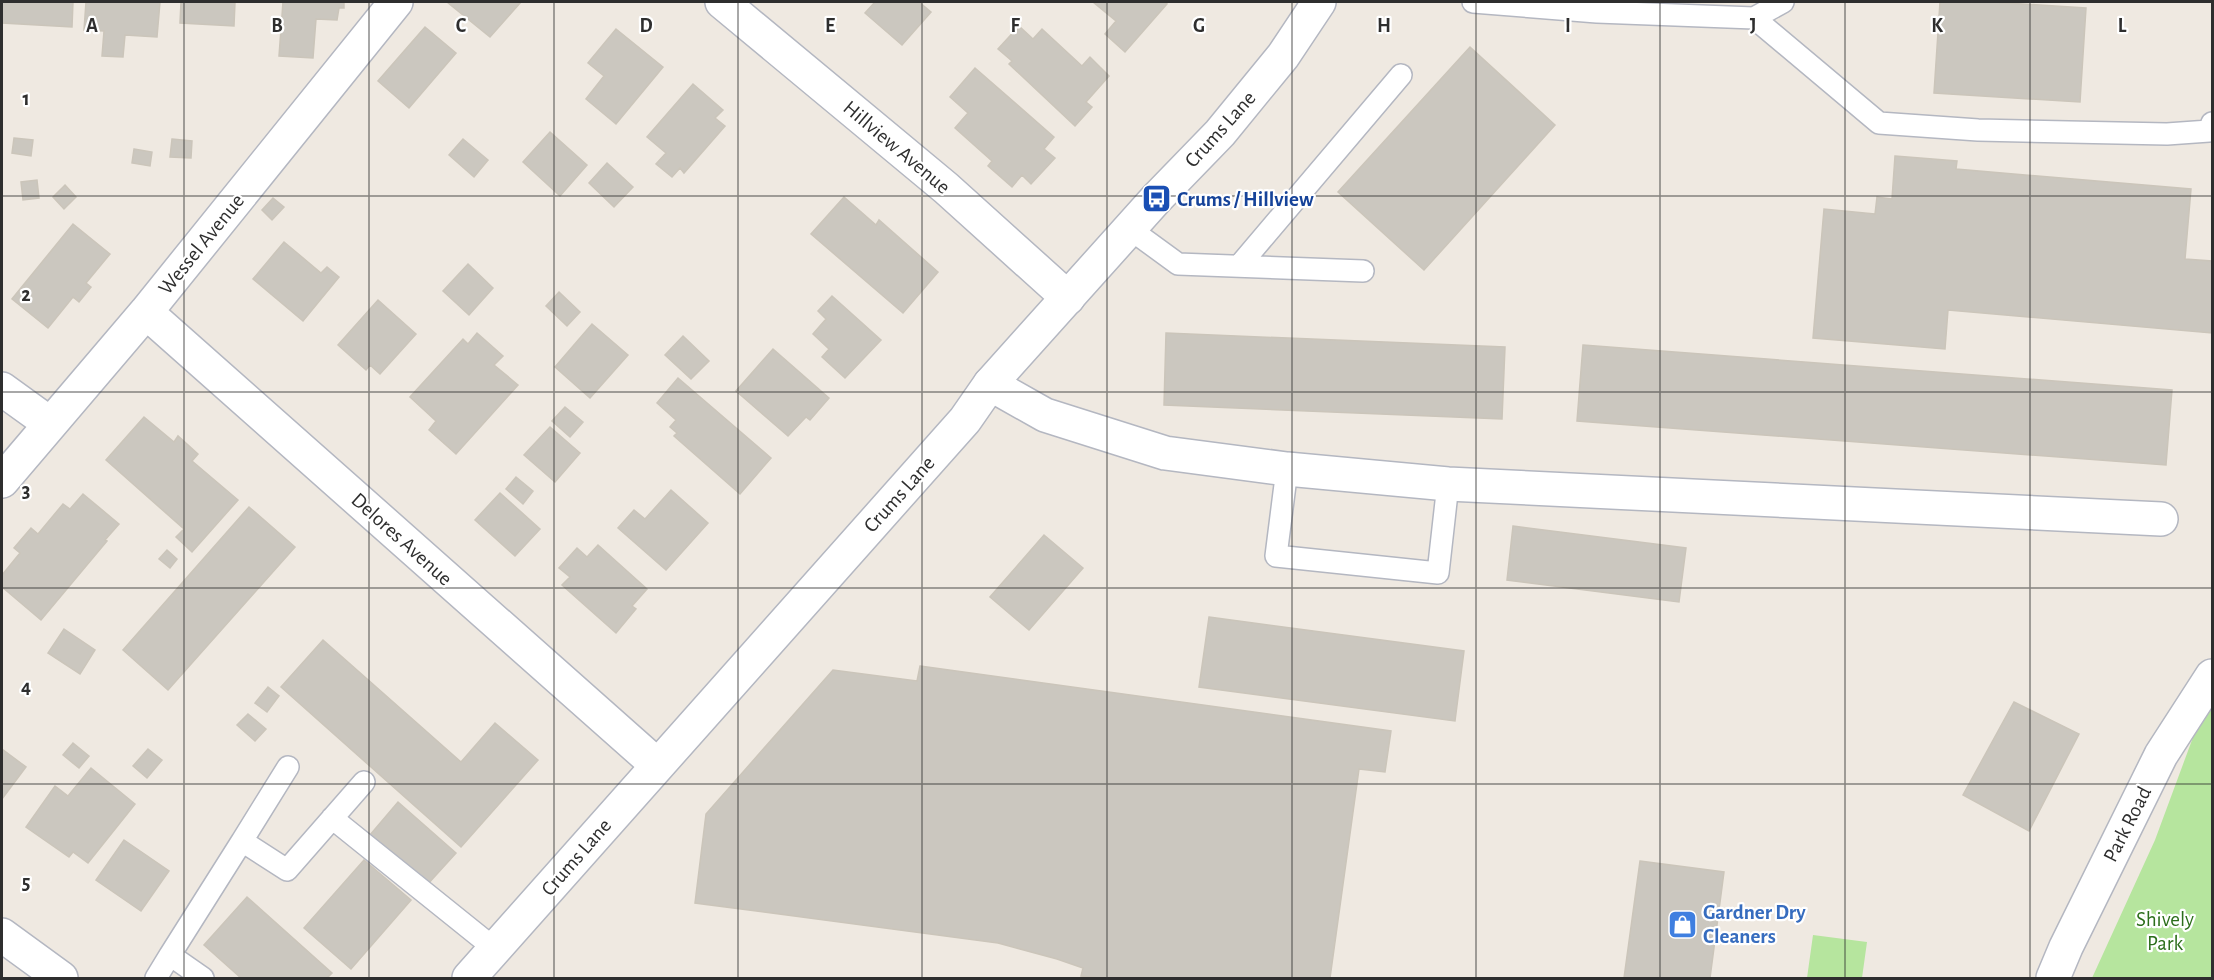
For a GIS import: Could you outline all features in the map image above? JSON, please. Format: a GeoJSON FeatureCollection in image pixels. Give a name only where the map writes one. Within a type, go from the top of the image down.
{"type":"FeatureCollection","features":[{"type":"Feature","properties":{"kind":"street","name":"Wessel Avenue"},"geometry":{"type":"LineString","coordinates":[[2,481],[147,312],[396,2]]}},
{"type":"Feature","properties":{"kind":"street","name":"Hillview Avenue"},"geometry":{"type":"LineString","coordinates":[[722,2],[946,188],[1068,298]]}},
{"type":"Feature","properties":{"kind":"street","name":"Crums Lane"},"geometry":{"type":"LineString","coordinates":[[469,978],[965,420],[990,384],[1220,133],[1283,56],[1319,2]]}},
{"type":"Feature","properties":{"kind":"street","name":"Delores Avenue"},"geometry":{"type":"LineString","coordinates":[[147,312],[657,765]]}},
{"type":"Feature","properties":{"kind":"street"},"geometry":{"type":"LineString","coordinates":[[990,384],[1045,415],[1165,453],[1287,469],[1448,484],[2161,519]]}},
{"type":"Feature","properties":{"kind":"street"},"geometry":{"type":"LineString","coordinates":[[2,388],[50,423]]}},
{"type":"Feature","properties":{"kind":"street","name":"Park Road"},"geometry":{"type":"LineString","coordinates":[[2053,978],[2066,947],[2161,756],[2212,676]]}},
{"type":"Feature","properties":{"kind":"street"},"geometry":{"type":"LineString","coordinates":[[2,935],[61,978]]}},
{"type":"Feature","properties":{"kind":"lane"},"geometry":{"type":"LineString","coordinates":[[1473,2],[1597,12],[1754,18],[1783,2]]}},
{"type":"Feature","properties":{"kind":"lane"},"geometry":{"type":"LineString","coordinates":[[1597,12],[1622,2]]}},
{"type":"Feature","properties":{"kind":"lane"},"geometry":{"type":"LineString","coordinates":[[1754,18],[1880,123],[1978,130],[2167,134],[2209,131],[2212,123]]}},
{"type":"Feature","properties":{"kind":"lane"},"geometry":{"type":"LineString","coordinates":[[1239,266],[1401,75]]}},
{"type":"Feature","properties":{"kind":"lane"},"geometry":{"type":"LineString","coordinates":[[1130,229],[1178,264],[1363,271]]}},
{"type":"Feature","properties":{"kind":"lane"},"geometry":{"type":"LineString","coordinates":[[1287,469],[1276,556],[1427,572],[1438,573],[1448,484]]}},
{"type":"Feature","properties":{"kind":"lane"},"geometry":{"type":"LineString","coordinates":[[156,978],[288,767]]}},
{"type":"Feature","properties":{"kind":"lane"},"geometry":{"type":"LineString","coordinates":[[242,841],[287,870],[364,782]]}},
{"type":"Feature","properties":{"kind":"lane"},"geometry":{"type":"LineString","coordinates":[[332,818],[495,949]]}},
{"type":"Feature","properties":{"kind":"lane"},"geometry":{"type":"LineString","coordinates":[[170,955],[202,978]]}},
{"type":"Feature","properties":{"kind":"green space","name":"Shively Park"},"geometry":{"type":"Polygon","coordinates":[[[2212,686],[2212,978],[2092,978],[2155,840],[2212,686]]]}},
{"type":"Feature","properties":{"kind":"green space"},"geometry":{"type":"Polygon","coordinates":[[[1813,935],[1867,942],[1862,978],[1807,978],[1813,935]]]}},
{"type":"Feature","properties":{"kind":"building"},"geometry":{"type":"Polygon","coordinates":[[[2,2],[73,2],[72,27],[2,23],[2,2]]]}},
{"type":"Feature","properties":{"kind":"building"},"geometry":{"type":"Polygon","coordinates":[[[86,2],[160,2],[157,37],[125,35],[123,57],[102,56],[104,31],[84,30],[86,2]]]}},
{"type":"Feature","properties":{"kind":"building"},"geometry":{"type":"Polygon","coordinates":[[[181,2],[235,2],[234,26],[180,23],[181,2]]]}},
{"type":"Feature","properties":{"kind":"building"},"geometry":{"type":"Polygon","coordinates":[[[283,2],[344,2],[344,8],[339,8],[337,20],[316,19],[313,58],[279,56],[283,2]]]}},
{"type":"Feature","properties":{"kind":"building"},"geometry":{"type":"Polygon","coordinates":[[[447,2],[521,2],[490,37],[447,2]]]}},
{"type":"Feature","properties":{"kind":"building"},"geometry":{"type":"Polygon","coordinates":[[[875,2],[919,2],[931,12],[902,45],[865,13],[875,2]]]}},
{"type":"Feature","properties":{"kind":"building"},"geometry":{"type":"Polygon","coordinates":[[[1093,2],[1164,2],[1167,4],[1125,52],[1105,34],[1116,21],[1093,2]]]}},
{"type":"Feature","properties":{"kind":"building"},"geometry":{"type":"Polygon","coordinates":[[[1940,2],[1992,2],[2086,8],[2080,102],[1934,93],[1940,2]]]}},
{"type":"Feature","properties":{"kind":"building"},"geometry":{"type":"Polygon","coordinates":[[[1019,26],[1033,39],[1042,29],[1082,66],[1090,57],[1109,76],[1086,102],[1092,107],[1075,126],[1009,64],[1012,61],[998,49],[1019,26]]]}},
{"type":"Feature","properties":{"kind":"building"},"geometry":{"type":"Polygon","coordinates":[[[425,27],[456,53],[409,108],[378,81],[425,27]]]}},
{"type":"Feature","properties":{"kind":"building"},"geometry":{"type":"Polygon","coordinates":[[[616,29],[663,67],[616,124],[586,99],[604,76],[588,63],[616,29]]]}},
{"type":"Feature","properties":{"kind":"building"},"geometry":{"type":"Polygon","coordinates":[[[1470,47],[1555,125],[1424,270],[1338,192],[1470,47]]]}},
{"type":"Feature","properties":{"kind":"building"},"geometry":{"type":"Polygon","coordinates":[[[975,68],[1054,137],[1044,149],[1055,158],[1031,184],[1022,175],[1012,187],[988,166],[992,161],[955,128],[968,113],[950,97],[975,68]]]}},
{"type":"Feature","properties":{"kind":"building"},"geometry":{"type":"Polygon","coordinates":[[[693,84],[723,110],[715,118],[725,126],[684,173],[680,168],[672,177],[656,164],[666,153],[647,137],[693,84]]]}},
{"type":"Feature","properties":{"kind":"building"},"geometry":{"type":"Polygon","coordinates":[[[550,132],[587,165],[560,196],[523,162],[550,132]]]}},
{"type":"Feature","properties":{"kind":"building"},"geometry":{"type":"Polygon","coordinates":[[[14,138],[33,140],[31,156],[12,153],[14,138]]]}},
{"type":"Feature","properties":{"kind":"building"},"geometry":{"type":"Polygon","coordinates":[[[172,139],[192,141],[191,158],[170,157],[172,139]]]}},
{"type":"Feature","properties":{"kind":"building"},"geometry":{"type":"Polygon","coordinates":[[[463,139],[488,160],[474,177],[449,155],[463,139]]]}},
{"type":"Feature","properties":{"kind":"building"},"geometry":{"type":"Polygon","coordinates":[[[134,149],[152,152],[150,166],[132,163],[134,149]]]}},
{"type":"Feature","properties":{"kind":"building"},"geometry":{"type":"Polygon","coordinates":[[[1895,156],[1957,161],[1956,169],[2191,189],[2185,259],[2212,261],[2212,333],[1948,310],[1945,349],[1813,338],[1824,209],[1875,214],[1877,197],[1892,199],[1895,156]]]}},
{"type":"Feature","properties":{"kind":"building"},"geometry":{"type":"Polygon","coordinates":[[[607,163],[633,187],[614,207],[589,183],[607,163]]]}},
{"type":"Feature","properties":{"kind":"building"},"geometry":{"type":"Polygon","coordinates":[[[37,180],[39,198],[23,200],[21,182],[37,180]]]}},
{"type":"Feature","properties":{"kind":"building"},"geometry":{"type":"Polygon","coordinates":[[[65,185],[76,197],[64,209],[53,197],[65,185]]]}},
{"type":"Feature","properties":{"kind":"building"},"geometry":{"type":"Polygon","coordinates":[[[844,197],[876,225],[879,220],[938,272],[903,313],[811,234],[844,197]]]}},
{"type":"Feature","properties":{"kind":"building"},"geometry":{"type":"Polygon","coordinates":[[[273,198],[284,207],[272,220],[262,210],[273,198]]]}},
{"type":"Feature","properties":{"kind":"building"},"geometry":{"type":"Polygon","coordinates":[[[73,224],[110,254],[86,283],[91,287],[79,302],[73,297],[48,328],[12,299],[73,224]]]}},
{"type":"Feature","properties":{"kind":"building"},"geometry":{"type":"Polygon","coordinates":[[[284,242],[321,273],[327,267],[339,277],[303,321],[253,279],[284,242]]]}},
{"type":"Feature","properties":{"kind":"building"},"geometry":{"type":"Polygon","coordinates":[[[468,264],[493,288],[469,315],[443,291],[468,264]]]}},
{"type":"Feature","properties":{"kind":"building"},"geometry":{"type":"Polygon","coordinates":[[[559,292],[580,312],[567,326],[546,306],[559,292]]]}},
{"type":"Feature","properties":{"kind":"building"},"geometry":{"type":"Polygon","coordinates":[[[832,296],[881,340],[845,378],[822,357],[829,349],[813,334],[826,319],[818,311],[832,296]]]}},
{"type":"Feature","properties":{"kind":"building"},"geometry":{"type":"Polygon","coordinates":[[[378,300],[416,334],[380,374],[370,365],[366,370],[338,345],[378,300]]]}},
{"type":"Feature","properties":{"kind":"building"},"geometry":{"type":"Polygon","coordinates":[[[592,324],[628,355],[590,398],[555,367],[592,324]]]}},
{"type":"Feature","properties":{"kind":"building"},"geometry":{"type":"Polygon","coordinates":[[[477,333],[503,356],[494,365],[518,385],[456,454],[429,430],[436,421],[410,397],[463,339],[468,344],[477,333]]]}},
{"type":"Feature","properties":{"kind":"building"},"geometry":{"type":"Polygon","coordinates":[[[1166,333],[1505,347],[1502,419],[1164,405],[1166,333]]]}},
{"type":"Feature","properties":{"kind":"building"},"geometry":{"type":"Polygon","coordinates":[[[683,336],[709,361],[691,379],[665,355],[683,336]]]}},
{"type":"Feature","properties":{"kind":"building"},"geometry":{"type":"Polygon","coordinates":[[[1583,345],[2172,390],[2166,465],[1577,421],[1583,345]]]}},
{"type":"Feature","properties":{"kind":"building"},"geometry":{"type":"Polygon","coordinates":[[[773,349],[829,398],[810,420],[806,417],[788,436],[736,391],[773,349]]]}},
{"type":"Feature","properties":{"kind":"building"},"geometry":{"type":"Polygon","coordinates":[[[678,378],[771,458],[740,494],[674,436],[677,433],[670,427],[676,420],[657,403],[678,378]]]}},
{"type":"Feature","properties":{"kind":"building"},"geometry":{"type":"Polygon","coordinates":[[[565,407],[583,422],[570,437],[552,421],[565,407]]]}},
{"type":"Feature","properties":{"kind":"building"},"geometry":{"type":"Polygon","coordinates":[[[144,417],[174,442],[178,436],[198,454],[192,461],[238,500],[192,552],[176,537],[184,529],[106,460],[144,417]]]}},
{"type":"Feature","properties":{"kind":"building"},"geometry":{"type":"Polygon","coordinates":[[[550,427],[580,453],[555,482],[524,455],[550,427]]]}},
{"type":"Feature","properties":{"kind":"building"},"geometry":{"type":"Polygon","coordinates":[[[516,477],[533,491],[523,504],[506,489],[516,477]]]}},
{"type":"Feature","properties":{"kind":"building"},"geometry":{"type":"Polygon","coordinates":[[[671,490],[708,523],[666,570],[618,528],[634,510],[645,519],[671,490]]]}},
{"type":"Feature","properties":{"kind":"building"},"geometry":{"type":"Polygon","coordinates":[[[500,493],[540,529],[515,556],[475,520],[500,493]]]}},
{"type":"Feature","properties":{"kind":"building"},"geometry":{"type":"Polygon","coordinates":[[[83,494],[119,524],[41,620],[2,587],[2,575],[20,553],[14,548],[31,528],[38,534],[63,504],[70,509],[83,494]]]}},
{"type":"Feature","properties":{"kind":"building"},"geometry":{"type":"Polygon","coordinates":[[[249,507],[295,547],[168,690],[123,650],[249,507]]]}},
{"type":"Feature","properties":{"kind":"building"},"geometry":{"type":"Polygon","coordinates":[[[1513,526],[1686,548],[1679,602],[1507,580],[1513,526]]]}},
{"type":"Feature","properties":{"kind":"building"},"geometry":{"type":"Polygon","coordinates":[[[1044,535],[1083,568],[1029,630],[990,597],[1044,535]]]}},
{"type":"Feature","properties":{"kind":"building"},"geometry":{"type":"Polygon","coordinates":[[[598,545],[647,589],[632,606],[636,609],[616,633],[562,585],[570,577],[559,568],[577,548],[587,557],[598,545]]]}},
{"type":"Feature","properties":{"kind":"building"},"geometry":{"type":"Polygon","coordinates":[[[167,550],[177,559],[170,568],[159,559],[167,550]]]}},
{"type":"Feature","properties":{"kind":"building"},"geometry":{"type":"Polygon","coordinates":[[[1209,617],[1464,651],[1455,721],[1199,687],[1209,617]]]}},
{"type":"Feature","properties":{"kind":"building"},"geometry":{"type":"Polygon","coordinates":[[[64,629],[95,650],[80,674],[48,653],[64,629]]]}},
{"type":"Feature","properties":{"kind":"building"},"geometry":{"type":"Polygon","coordinates":[[[323,640],[461,762],[495,723],[538,760],[461,847],[281,687],[323,640]]]}},
{"type":"Feature","properties":{"kind":"building"},"geometry":{"type":"Polygon","coordinates":[[[920,666],[1391,731],[1385,772],[1359,769],[1330,978],[1099,978],[1081,976],[1083,968],[998,943],[695,903],[706,814],[833,670],[917,681],[920,666]]]}},
{"type":"Feature","properties":{"kind":"building"},"geometry":{"type":"Polygon","coordinates":[[[268,687],[279,696],[267,712],[255,703],[268,687]]]}},
{"type":"Feature","properties":{"kind":"building"},"geometry":{"type":"Polygon","coordinates":[[[2014,702],[2079,734],[2029,831],[1963,795],[2014,702]]]}},
{"type":"Feature","properties":{"kind":"building"},"geometry":{"type":"Polygon","coordinates":[[[248,714],[266,729],[255,741],[237,725],[248,714]]]}},
{"type":"Feature","properties":{"kind":"building"},"geometry":{"type":"Polygon","coordinates":[[[73,743],[89,756],[79,768],[63,755],[73,743]]]}},
{"type":"Feature","properties":{"kind":"building"},"geometry":{"type":"Polygon","coordinates":[[[2,749],[26,767],[2,799],[2,749]]]}},
{"type":"Feature","properties":{"kind":"building"},"geometry":{"type":"Polygon","coordinates":[[[148,749],[162,760],[147,778],[133,766],[148,749]]]}},
{"type":"Feature","properties":{"kind":"building"},"geometry":{"type":"Polygon","coordinates":[[[91,768],[135,804],[88,863],[73,852],[69,857],[26,827],[55,786],[68,796],[91,768]]]}},
{"type":"Feature","properties":{"kind":"building"},"geometry":{"type":"Polygon","coordinates":[[[398,802],[456,853],[427,885],[370,835],[398,802]]]}},
{"type":"Feature","properties":{"kind":"building"},"geometry":{"type":"Polygon","coordinates":[[[124,840],[169,871],[141,911],[96,880],[124,840]]]}},
{"type":"Feature","properties":{"kind":"building"},"geometry":{"type":"Polygon","coordinates":[[[364,860],[411,900],[351,969],[304,928],[364,860]]]}},
{"type":"Feature","properties":{"kind":"building"},"geometry":{"type":"Polygon","coordinates":[[[1640,861],[1724,872],[1710,978],[1624,978],[1640,861]]]}},
{"type":"Feature","properties":{"kind":"building"},"geometry":{"type":"Polygon","coordinates":[[[247,897],[332,973],[327,978],[241,978],[204,945],[247,897]]]}},
{"type":"Feature","properties":{"kind":"place","name":"Crums / Hillview"},"geometry":{"type":"Point","coordinates":[1156,199]}},
{"type":"Feature","properties":{"kind":"place","name":"Gardner Dry Cleaners"},"geometry":{"type":"Point","coordinates":[1682,924]}}]}
